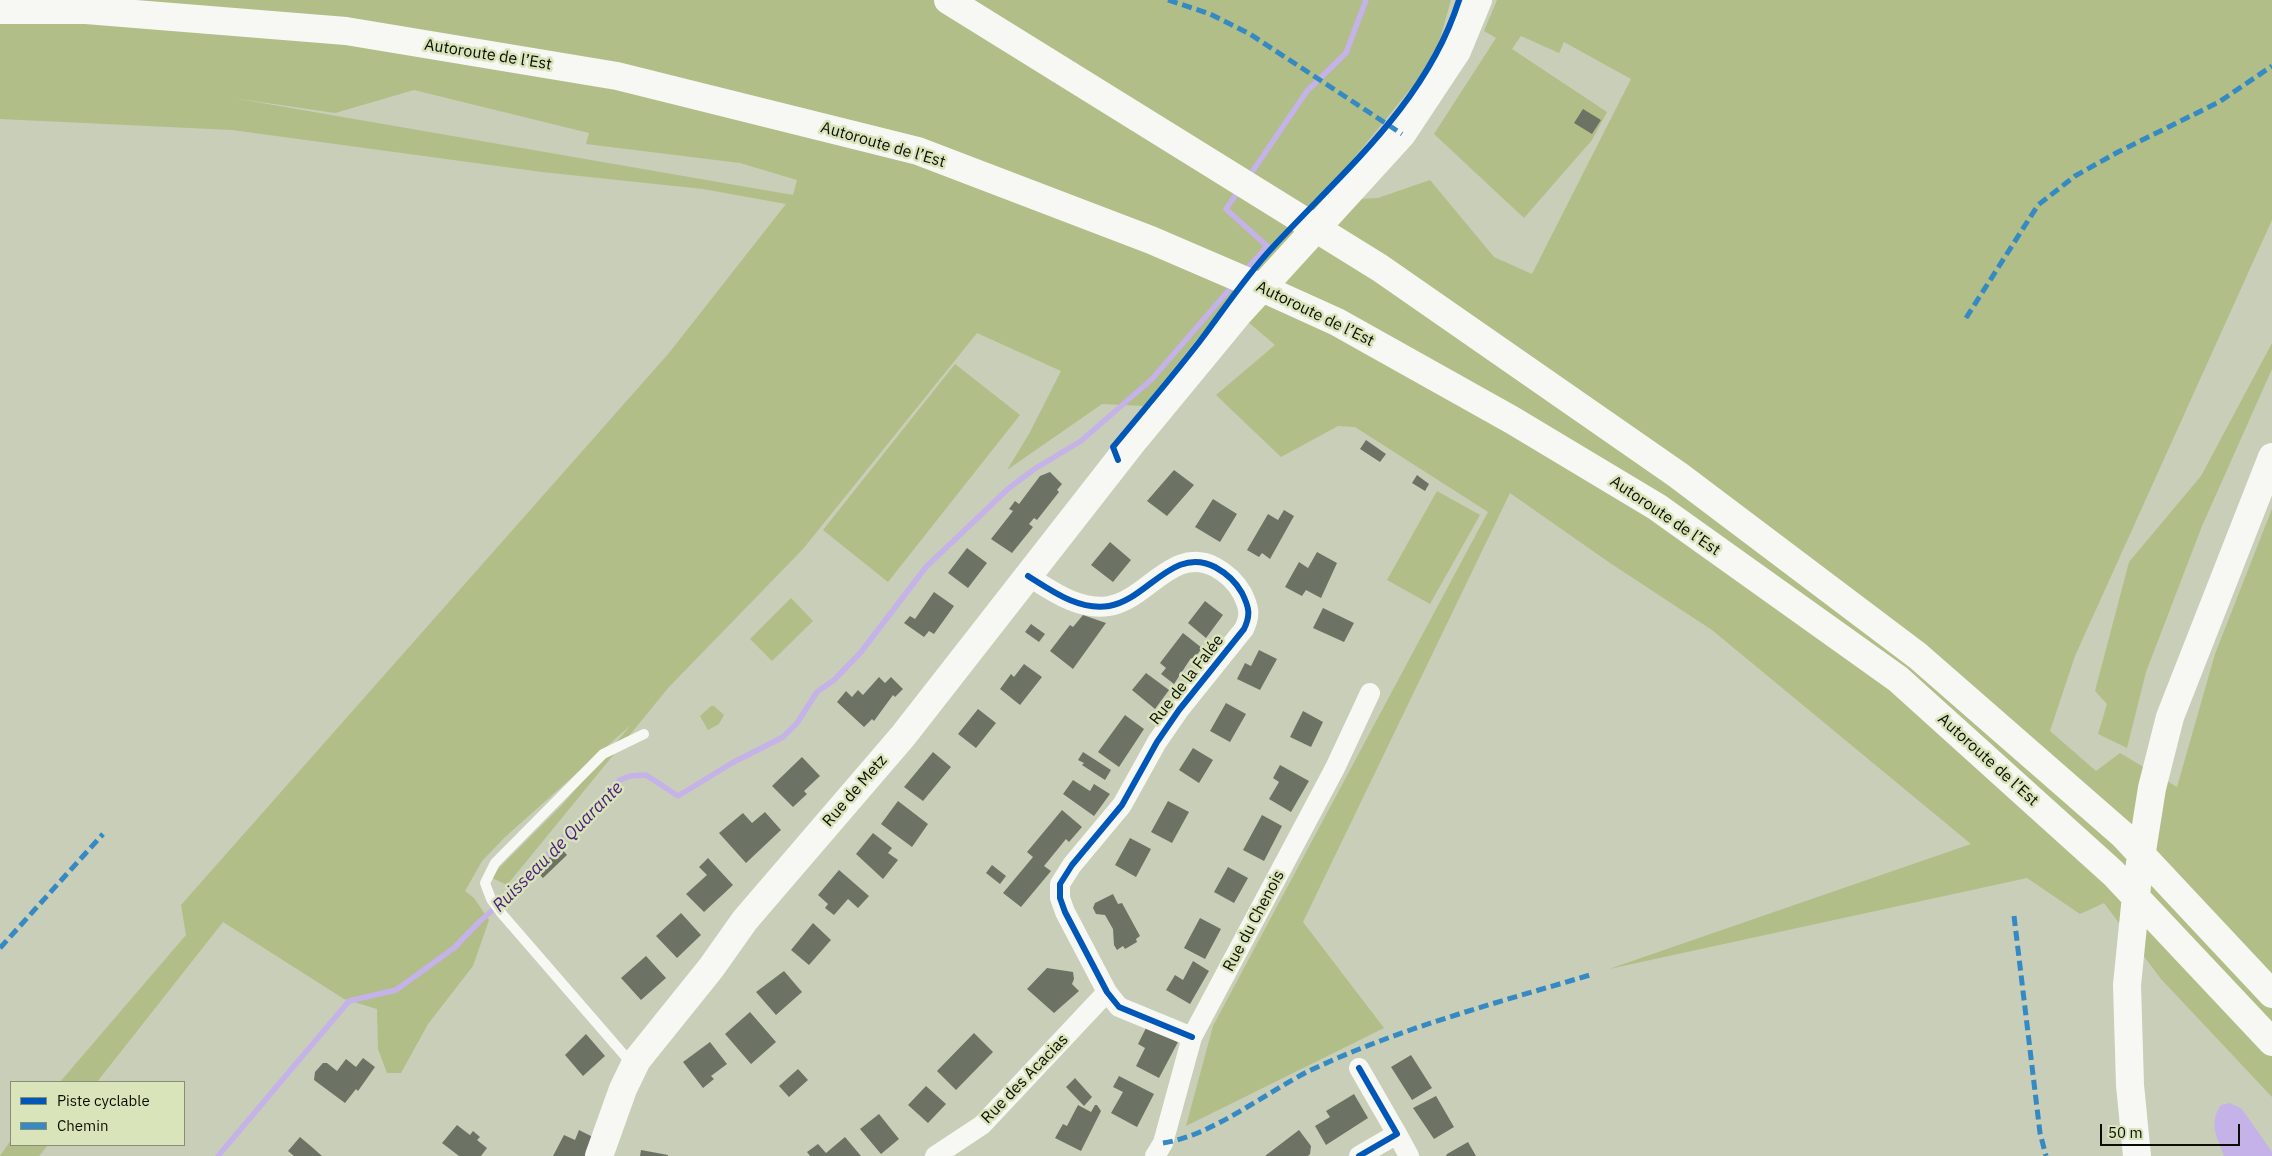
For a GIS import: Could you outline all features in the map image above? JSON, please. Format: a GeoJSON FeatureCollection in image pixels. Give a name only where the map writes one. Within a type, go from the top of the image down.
{"type":"FeatureCollection","features":[{"type":"Feature","properties":{"kind":"main road","name":"Autoroute de l’Est"},"geometry":{"type":"LineString","coordinates":[[948,0],[1380,268],[1678,474],[1918,656],[2123,835],[2272,994]]}},
{"type":"Feature","properties":{"kind":"main road","name":"Rue de Metz"},"geometry":{"type":"LineString","coordinates":[[599,1156],[623,1089],[634,1067],[711,968],[745,920],[903,736],[1135,439],[1238,314],[1402,134],[1456,52],[1478,0]]}},
{"type":"Feature","properties":{"kind":"main road","name":"Autoroute de l’Est"},"geometry":{"type":"LineString","coordinates":[[0,10],[86,10],[346,31],[617,76],[918,151],[1151,240],[1251,282],[1337,322],[1512,420],[1658,507],[1898,679],[2113,873],[2272,1042]]}},
{"type":"Feature","properties":{"kind":"main road"},"geometry":{"type":"LineString","coordinates":[[2137,1156],[2130,1085],[2128,985],[2138,876],[2152,788],[2170,717],[2272,457]]}},
{"type":"Feature","properties":{"kind":"street","name":"Rue de la Falée"},"geometry":{"type":"LineString","coordinates":[[1028,576],[1059,595],[1082,604],[1110,606],[1127,600],[1164,573],[1182,564],[1195,562],[1208,564],[1223,571],[1238,585],[1248,604],[1250,617],[1244,629],[1179,710],[1157,742],[1122,805],[1072,865],[1060,884],[1060,898],[1065,912],[1107,992],[1119,1007],[1192,1037]]}},
{"type":"Feature","properties":{"kind":"street","name":"Rue du Chenois"},"geometry":{"type":"LineString","coordinates":[[1155,1156],[1163,1143],[1192,1037],[1335,768],[1370,693]]}},
{"type":"Feature","properties":{"kind":"street","name":"Rue des Acacias"},"geometry":{"type":"LineString","coordinates":[[935,1156],[982,1125],[1107,992]]}},
{"type":"Feature","properties":{"kind":"street"},"geometry":{"type":"LineString","coordinates":[[1358,1068],[1410,1156]]}},
{"type":"Feature","properties":{"kind":"street"},"geometry":{"type":"LineString","coordinates":[[1359,1156],[1397,1134]]}},
{"type":"Feature","properties":{"kind":"lane"},"geometry":{"type":"LineString","coordinates":[[634,1067],[502,914],[492,900],[485,883],[494,863],[603,754],[644,734]]}},
{"type":"Feature","properties":{"kind":"green space"},"geometry":{"type":"Polygon","coordinates":[[[0,0],[1451,0],[1434,60],[1319,201],[1378,198],[1430,180],[1494,257],[1532,274],[1631,79],[1564,42],[1559,53],[1521,36],[1512,49],[1607,112],[1592,140],[1524,218],[1434,134],[1496,38],[1484,31],[1497,0],[2272,0],[2272,220],[2075,656],[2050,731],[2096,771],[2120,753],[2177,787],[2215,654],[2272,509],[2272,1097],[2161,979],[2104,903],[2080,914],[2027,878],[1609,969],[1971,844],[1712,630],[1610,563],[1510,493],[1303,922],[1384,1028],[1186,1126],[1213,1026],[1488,512],[1355,427],[1338,426],[1281,457],[1216,395],[1275,345],[1226,303],[1144,406],[1102,404],[1007,470],[1029,434],[1061,371],[977,333],[803,549],[669,687],[507,885],[490,877],[563,804],[631,725],[505,837],[482,861],[465,891],[474,898],[489,920],[473,966],[428,1024],[401,1073],[387,1073],[378,1049],[377,1009],[344,999],[223,922],[98,1081],[61,1081],[186,935],[181,905],[669,353],[786,204],[703,189],[542,172],[232,130],[0,119],[0,0]],[[414,90],[335,113],[233,98],[793,195],[797,180],[740,163],[586,144],[589,133],[414,90]]]}},
{"type":"Feature","properties":{"kind":"green space"},"geometry":{"type":"Polygon","coordinates":[[[2272,343],[2272,369],[2202,526],[2146,672],[2127,748],[2098,734],[2107,704],[2095,691],[2129,562],[2201,476],[2272,343]]]}},
{"type":"Feature","properties":{"kind":"green space"},"geometry":{"type":"Polygon","coordinates":[[[955,364],[1020,415],[888,582],[823,530],[955,364]]]}},
{"type":"Feature","properties":{"kind":"green space"},"geometry":{"type":"Polygon","coordinates":[[[1437,491],[1480,515],[1430,604],[1387,580],[1437,491]]]}},
{"type":"Feature","properties":{"kind":"green space"},"geometry":{"type":"Polygon","coordinates":[[[791,598],[813,621],[772,661],[750,639],[791,598]]]}},
{"type":"Feature","properties":{"kind":"green space"},"geometry":{"type":"Polygon","coordinates":[[[711,706],[714,706],[724,715],[719,724],[708,730],[700,716],[711,706]]]}},
{"type":"Feature","properties":{"kind":"green space"},"geometry":{"type":"Polygon","coordinates":[[[10,1141],[10,1146],[47,1146],[39,1156],[0,1156],[10,1141]]]}},
{"type":"Feature","properties":{"kind":"shaded area"},"geometry":{"type":"Polygon","coordinates":[[[2230,1103],[2242,1109],[2272,1152],[2272,1156],[2224,1156],[2214,1124],[2221,1105],[2230,1103]]]}},
{"type":"Feature","properties":{"kind":"building"},"geometry":{"type":"Polygon","coordinates":[[[1583,109],[1601,120],[1592,134],[1574,123],[1583,109]]]}},
{"type":"Feature","properties":{"kind":"building"},"geometry":{"type":"Polygon","coordinates":[[[1366,440],[1386,454],[1380,462],[1360,449],[1366,440]]]}},
{"type":"Feature","properties":{"kind":"building"},"geometry":{"type":"Polygon","coordinates":[[[1174,470],[1194,485],[1167,516],[1147,501],[1174,470]]]}},
{"type":"Feature","properties":{"kind":"building"},"geometry":{"type":"Polygon","coordinates":[[[1050,472],[1062,484],[1057,490],[1059,492],[1037,520],[1034,518],[1029,524],[1033,527],[1012,553],[991,539],[1013,511],[1009,509],[1015,501],[1019,504],[1040,476],[1050,472]]]}},
{"type":"Feature","properties":{"kind":"building"},"geometry":{"type":"Polygon","coordinates":[[[1417,475],[1429,484],[1425,491],[1412,483],[1417,475]]]}},
{"type":"Feature","properties":{"kind":"building"},"geometry":{"type":"Polygon","coordinates":[[[1213,499],[1237,514],[1220,542],[1195,527],[1213,499]]]}},
{"type":"Feature","properties":{"kind":"building"},"geometry":{"type":"Polygon","coordinates":[[[1284,510],[1294,516],[1270,559],[1262,553],[1259,557],[1247,550],[1268,514],[1278,520],[1284,510]]]}},
{"type":"Feature","properties":{"kind":"building"},"geometry":{"type":"Polygon","coordinates":[[[1110,542],[1131,560],[1113,582],[1091,565],[1110,542]]]}},
{"type":"Feature","properties":{"kind":"building"},"geometry":{"type":"Polygon","coordinates":[[[967,548],[987,563],[968,588],[948,573],[967,548]]]}},
{"type":"Feature","properties":{"kind":"building"},"geometry":{"type":"Polygon","coordinates":[[[1317,552],[1337,563],[1321,598],[1306,590],[1302,596],[1285,587],[1299,562],[1308,568],[1317,552]]]}},
{"type":"Feature","properties":{"kind":"building"},"geometry":{"type":"Polygon","coordinates":[[[934,592],[954,606],[934,634],[929,631],[924,637],[904,623],[910,616],[915,619],[934,592]]]}},
{"type":"Feature","properties":{"kind":"building"},"geometry":{"type":"Polygon","coordinates":[[[1205,601],[1223,615],[1206,638],[1188,623],[1205,601]]]}},
{"type":"Feature","properties":{"kind":"building"},"geometry":{"type":"Polygon","coordinates":[[[1323,608],[1354,623],[1344,642],[1313,628],[1323,608]]]}},
{"type":"Feature","properties":{"kind":"building"},"geometry":{"type":"Polygon","coordinates":[[[1083,615],[1106,623],[1073,669],[1050,651],[1070,625],[1073,627],[1083,615]]]}},
{"type":"Feature","properties":{"kind":"building"},"geometry":{"type":"Polygon","coordinates":[[[1031,624],[1045,634],[1039,642],[1025,632],[1031,624]]]}},
{"type":"Feature","properties":{"kind":"building"},"geometry":{"type":"Polygon","coordinates":[[[1183,633],[1202,648],[1193,660],[1191,658],[1174,684],[1161,674],[1166,668],[1160,663],[1183,633]]]}},
{"type":"Feature","properties":{"kind":"building"},"geometry":{"type":"Polygon","coordinates":[[[1259,650],[1277,659],[1260,690],[1237,679],[1245,663],[1251,666],[1259,650]]]}},
{"type":"Feature","properties":{"kind":"building"},"geometry":{"type":"Polygon","coordinates":[[[1024,664],[1042,677],[1020,705],[1000,689],[1011,674],[1014,677],[1024,664]]]}},
{"type":"Feature","properties":{"kind":"building"},"geometry":{"type":"Polygon","coordinates":[[[1146,673],[1169,690],[1155,709],[1132,690],[1146,673]]]}},
{"type":"Feature","properties":{"kind":"building"},"geometry":{"type":"Polygon","coordinates":[[[879,677],[885,683],[891,677],[903,689],[895,697],[893,695],[874,721],[872,719],[864,727],[837,702],[846,691],[852,697],[858,690],[863,695],[879,677]]]}},
{"type":"Feature","properties":{"kind":"building"},"geometry":{"type":"Polygon","coordinates":[[[1226,703],[1246,714],[1230,742],[1210,731],[1226,703]]]}},
{"type":"Feature","properties":{"kind":"building"},"geometry":{"type":"Polygon","coordinates":[[[978,709],[996,723],[976,748],[958,734],[978,709]]]}},
{"type":"Feature","properties":{"kind":"building"},"geometry":{"type":"Polygon","coordinates":[[[1303,711],[1323,722],[1311,747],[1290,737],[1303,711]]]}},
{"type":"Feature","properties":{"kind":"building"},"geometry":{"type":"Polygon","coordinates":[[[1125,715],[1144,729],[1119,767],[1098,752],[1125,715]]]}},
{"type":"Feature","properties":{"kind":"building"},"geometry":{"type":"Polygon","coordinates":[[[1193,748],[1213,760],[1199,783],[1179,770],[1193,748]]]}},
{"type":"Feature","properties":{"kind":"building"},"geometry":{"type":"Polygon","coordinates":[[[933,752],[951,767],[923,801],[904,787],[933,752]]]}},
{"type":"Feature","properties":{"kind":"building"},"geometry":{"type":"Polygon","coordinates":[[[1083,752],[1111,770],[1105,780],[1082,765],[1084,763],[1078,760],[1083,752]]]}},
{"type":"Feature","properties":{"kind":"building"},"geometry":{"type":"Polygon","coordinates":[[[802,757],[820,776],[804,791],[807,794],[793,807],[772,786],[802,757]]]}},
{"type":"Feature","properties":{"kind":"building"},"geometry":{"type":"Polygon","coordinates":[[[1280,765],[1309,781],[1291,812],[1269,799],[1279,782],[1273,778],[1280,765]]]}},
{"type":"Feature","properties":{"kind":"building"},"geometry":{"type":"Polygon","coordinates":[[[1073,780],[1090,791],[1094,784],[1110,794],[1094,816],[1063,794],[1073,780]]]}},
{"type":"Feature","properties":{"kind":"building"},"geometry":{"type":"Polygon","coordinates":[[[898,801],[928,824],[912,847],[881,824],[898,801]]]}},
{"type":"Feature","properties":{"kind":"building"},"geometry":{"type":"Polygon","coordinates":[[[1168,801],[1189,812],[1172,843],[1151,832],[1168,801]]]}},
{"type":"Feature","properties":{"kind":"building"},"geometry":{"type":"Polygon","coordinates":[[[1062,810],[1082,827],[1069,842],[1066,839],[1044,866],[1051,871],[1021,907],[1003,893],[1033,857],[1027,852],[1062,810]]]}},
{"type":"Feature","properties":{"kind":"building"},"geometry":{"type":"Polygon","coordinates":[[[765,812],[781,830],[746,863],[719,833],[743,813],[752,823],[765,812]]]}},
{"type":"Feature","properties":{"kind":"building"},"geometry":{"type":"Polygon","coordinates":[[[1262,815],[1282,826],[1264,861],[1243,850],[1262,815]]]}},
{"type":"Feature","properties":{"kind":"building"},"geometry":{"type":"Polygon","coordinates":[[[873,833],[892,848],[888,853],[898,860],[883,879],[856,854],[873,833]]]}},
{"type":"Feature","properties":{"kind":"building"},"geometry":{"type":"Polygon","coordinates":[[[1130,838],[1151,849],[1136,877],[1115,865],[1130,838]]]}},
{"type":"Feature","properties":{"kind":"building"},"geometry":{"type":"Polygon","coordinates":[[[560,847],[567,855],[543,878],[536,871],[560,847]]]}},
{"type":"Feature","properties":{"kind":"building"},"geometry":{"type":"Polygon","coordinates":[[[708,858],[733,885],[704,912],[686,894],[707,875],[699,867],[708,858]]]}},
{"type":"Feature","properties":{"kind":"building"},"geometry":{"type":"Polygon","coordinates":[[[992,865],[1006,876],[1000,884],[986,873],[992,865]]]}},
{"type":"Feature","properties":{"kind":"building"},"geometry":{"type":"Polygon","coordinates":[[[1228,867],[1248,878],[1234,903],[1214,892],[1228,867]]]}},
{"type":"Feature","properties":{"kind":"building"},"geometry":{"type":"Polygon","coordinates":[[[839,870],[869,896],[858,908],[848,899],[834,915],[825,908],[828,904],[818,895],[839,870]]]}},
{"type":"Feature","properties":{"kind":"building"},"geometry":{"type":"Polygon","coordinates":[[[1113,894],[1118,904],[1122,903],[1140,936],[1136,939],[1137,942],[1125,949],[1123,946],[1117,950],[1114,945],[1113,929],[1105,915],[1096,914],[1093,908],[1095,903],[1113,894]]]}},
{"type":"Feature","properties":{"kind":"building"},"geometry":{"type":"Polygon","coordinates":[[[681,913],[701,935],[677,958],[656,936],[681,913]]]}},
{"type":"Feature","properties":{"kind":"building"},"geometry":{"type":"Polygon","coordinates":[[[1200,918],[1221,929],[1205,959],[1184,948],[1200,918]]]}},
{"type":"Feature","properties":{"kind":"building"},"geometry":{"type":"Polygon","coordinates":[[[813,923],[831,940],[809,965],[791,950],[813,923]]]}},
{"type":"Feature","properties":{"kind":"building"},"geometry":{"type":"Polygon","coordinates":[[[646,956],[666,978],[641,1000],[621,978],[646,956]]]}},
{"type":"Feature","properties":{"kind":"building"},"geometry":{"type":"Polygon","coordinates":[[[1193,961],[1209,971],[1190,1004],[1166,990],[1175,975],[1183,980],[1193,961]]]}},
{"type":"Feature","properties":{"kind":"building"},"geometry":{"type":"Polygon","coordinates":[[[1047,968],[1073,972],[1074,979],[1072,984],[1079,991],[1054,1013],[1027,989],[1047,968]]]}},
{"type":"Feature","properties":{"kind":"building"},"geometry":{"type":"Polygon","coordinates":[[[784,971],[802,992],[776,1015],[756,992],[784,971]]]}},
{"type":"Feature","properties":{"kind":"building"},"geometry":{"type":"Polygon","coordinates":[[[750,1012],[776,1042],[751,1064],[725,1034],[750,1012]]]}},
{"type":"Feature","properties":{"kind":"building"},"geometry":{"type":"Polygon","coordinates":[[[1147,1026],[1178,1042],[1159,1078],[1136,1066],[1145,1048],[1138,1044],[1147,1026]]]}},
{"type":"Feature","properties":{"kind":"building"},"geometry":{"type":"Polygon","coordinates":[[[974,1033],[993,1052],[956,1090],[937,1071],[974,1033]]]}},
{"type":"Feature","properties":{"kind":"building"},"geometry":{"type":"Polygon","coordinates":[[[586,1034],[605,1056],[583,1076],[565,1055],[586,1034]]]}},
{"type":"Feature","properties":{"kind":"building"},"geometry":{"type":"Polygon","coordinates":[[[710,1042],[727,1064],[711,1076],[714,1079],[703,1088],[683,1062],[710,1042]]]}},
{"type":"Feature","properties":{"kind":"building"},"geometry":{"type":"Polygon","coordinates":[[[1411,1055],[1432,1088],[1412,1100],[1391,1067],[1411,1055]]]}},
{"type":"Feature","properties":{"kind":"building"},"geometry":{"type":"Polygon","coordinates":[[[363,1058],[375,1067],[358,1091],[356,1089],[345,1103],[314,1080],[315,1072],[323,1063],[327,1063],[337,1071],[346,1059],[356,1067],[363,1058]]]}},
{"type":"Feature","properties":{"kind":"building"},"geometry":{"type":"Polygon","coordinates":[[[798,1069],[808,1080],[789,1097],[779,1086],[798,1069]]]}},
{"type":"Feature","properties":{"kind":"building"},"geometry":{"type":"Polygon","coordinates":[[[1119,1076],[1154,1094],[1137,1127],[1111,1113],[1123,1092],[1113,1087],[1119,1076]]]}},
{"type":"Feature","properties":{"kind":"building"},"geometry":{"type":"Polygon","coordinates":[[[1075,1078],[1092,1097],[1084,1106],[1066,1087],[1075,1078]]]}},
{"type":"Feature","properties":{"kind":"building"},"geometry":{"type":"Polygon","coordinates":[[[926,1086],[946,1104],[928,1123],[908,1105],[926,1086]]]}},
{"type":"Feature","properties":{"kind":"building"},"geometry":{"type":"Polygon","coordinates":[[[1354,1094],[1368,1118],[1326,1145],[1315,1126],[1330,1117],[1326,1111],[1354,1094]]]}},
{"type":"Feature","properties":{"kind":"building"},"geometry":{"type":"Polygon","coordinates":[[[1436,1096],[1454,1127],[1434,1139],[1413,1108],[1436,1096]]]}},
{"type":"Feature","properties":{"kind":"building"},"geometry":{"type":"Polygon","coordinates":[[[1078,1105],[1091,1112],[1095,1105],[1097,1105],[1101,1111],[1081,1151],[1055,1138],[1063,1124],[1067,1126],[1078,1105]]]}},
{"type":"Feature","properties":{"kind":"building"},"geometry":{"type":"Polygon","coordinates":[[[879,1114],[899,1139],[881,1154],[860,1129],[879,1114]]]}},
{"type":"Feature","properties":{"kind":"building"},"geometry":{"type":"Polygon","coordinates":[[[457,1125],[470,1135],[473,1131],[480,1137],[477,1140],[487,1148],[481,1156],[459,1156],[442,1143],[457,1125]]]}},
{"type":"Feature","properties":{"kind":"building"},"geometry":{"type":"Polygon","coordinates":[[[579,1130],[593,1137],[585,1156],[553,1156],[564,1135],[575,1140],[579,1130]]]}},
{"type":"Feature","properties":{"kind":"building"},"geometry":{"type":"Polygon","coordinates":[[[1299,1130],[1311,1146],[1308,1156],[1265,1156],[1299,1130]]]}},
{"type":"Feature","properties":{"kind":"building"},"geometry":{"type":"Polygon","coordinates":[[[300,1137],[322,1156],[294,1156],[288,1151],[300,1137]]]}},
{"type":"Feature","properties":{"kind":"building"},"geometry":{"type":"Polygon","coordinates":[[[845,1137],[861,1156],[810,1156],[807,1152],[818,1144],[826,1153],[845,1137]]]}},
{"type":"Feature","properties":{"kind":"building"},"geometry":{"type":"Polygon","coordinates":[[[1468,1142],[1476,1156],[1446,1156],[1447,1154],[1468,1142]]]}},
{"type":"Feature","properties":{"kind":"building"},"geometry":{"type":"Polygon","coordinates":[[[641,1150],[668,1155],[668,1156],[640,1156],[641,1150]]]}},
{"type":"Feature","properties":{"kind":"waterway","name":"Ruisseau de Quarante"},"geometry":{"type":"LineString","coordinates":[[1248,178],[1307,91],[1346,53],[1366,0]]}},
{"type":"Feature","properties":{"kind":"waterway","name":"Ruisseau de Quarante"},"geometry":{"type":"LineString","coordinates":[[1239,190],[1226,209],[1267,246],[1244,272]]}},
{"type":"Feature","properties":{"kind":"waterway","name":"Ruisseau de Quarante"},"geometry":{"type":"LineString","coordinates":[[218,1156],[349,1001],[396,990],[454,948],[480,921],[515,891],[561,840],[590,816],[609,790],[620,780],[630,776],[646,775],[678,796],[732,763],[783,737],[797,723],[817,692],[834,680],[861,652],[926,567],[1009,488],[1036,468],[1081,441],[1152,379],[1235,283]]}},
{"type":"Feature","properties":{"kind":"marked path"},"geometry":{"type":"LineString","coordinates":[[1168,0],[1210,14],[1250,34],[1402,134]]}},
{"type":"Feature","properties":{"kind":"marked path"},"geometry":{"type":"LineString","coordinates":[[1966,318],[2038,205],[2075,176],[2118,152],[2219,102],[2272,66]]}},
{"type":"Feature","properties":{"kind":"marked path"},"geometry":{"type":"LineString","coordinates":[[0,948],[103,834]]}},
{"type":"Feature","properties":{"kind":"marked path"},"geometry":{"type":"LineString","coordinates":[[2014,916],[2040,1133],[2046,1156]]}},
{"type":"Feature","properties":{"kind":"marked path"},"geometry":{"type":"LineString","coordinates":[[1163,1143],[1182,1139],[1200,1132],[1311,1070],[1379,1041],[1484,1006],[1590,975]]}},
{"type":"Feature","properties":{"kind":"cycle path"},"geometry":{"type":"LineString","coordinates":[[1118,460],[1113,447],[1189,354],[1253,271],[1272,248],[1354,163],[1404,104],[1426,72],[1444,37],[1459,0]]}},
{"type":"Feature","properties":{"kind":"cycle path"},"geometry":{"type":"LineString","coordinates":[[1028,576],[1066,599],[1087,606],[1098,607],[1123,602],[1173,568],[1186,563],[1200,562],[1215,567],[1227,575],[1240,589],[1246,603],[1248,615],[1244,629],[1179,710],[1157,742],[1122,805],[1072,865],[1060,884],[1060,898],[1065,912],[1107,992],[1119,1007],[1192,1037]]}},
{"type":"Feature","properties":{"kind":"cycle path"},"geometry":{"type":"LineString","coordinates":[[1359,1068],[1397,1134],[1359,1156]]}}]}
